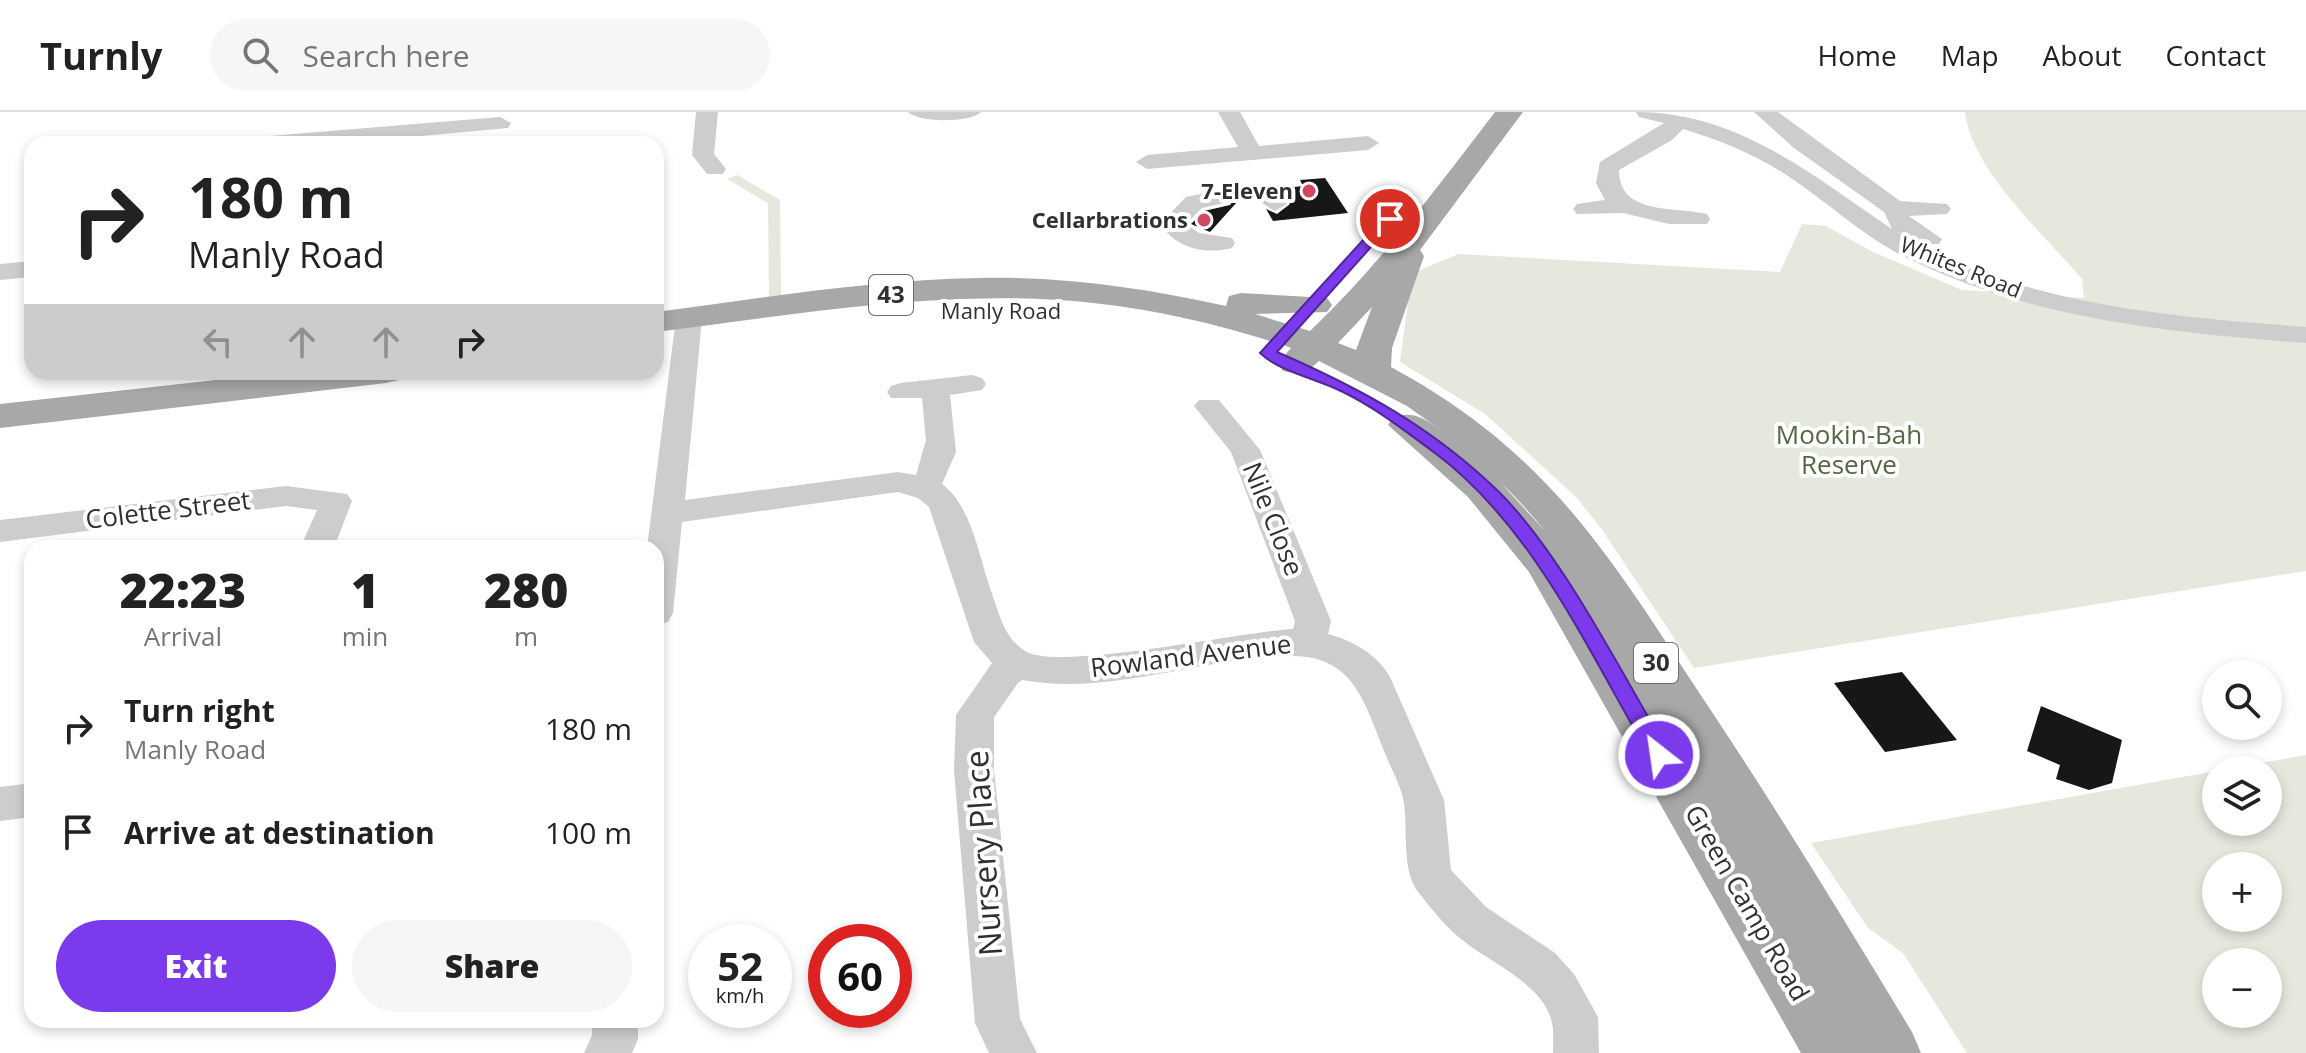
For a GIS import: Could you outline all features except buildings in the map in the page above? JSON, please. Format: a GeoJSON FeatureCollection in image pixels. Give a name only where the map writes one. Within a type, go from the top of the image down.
{"type":"FeatureCollection","features":[{"type":"Feature","properties":{"kind":"main road"},"geometry":{"type":"LineString","coordinates":[[1428,171],[1477,112]]}},
{"type":"Feature","properties":{"kind":"main road"},"geometry":{"type":"LineString","coordinates":[[1292,349],[1412,239],[1509,112]]}},
{"type":"Feature","properties":{"kind":"main road"},"geometry":{"type":"LineString","coordinates":[[1292,349],[1315,305],[1375,237]]}},
{"type":"Feature","properties":{"kind":"main road"},"geometry":{"type":"LineString","coordinates":[[1372,371],[1374,348],[1412,239]]}},
{"type":"Feature","properties":{"kind":"main road","name":"Manly Road"},"geometry":{"type":"LineString","coordinates":[[672,330],[982,298],[1094,292],[1204,310],[1292,349]]}},
{"type":"Feature","properties":{"kind":"main road","name":"Manly Road"},"geometry":{"type":"LineString","coordinates":[[982,298],[1106,314],[1292,349],[1372,371]]}},
{"type":"Feature","properties":{"kind":"main road"},"geometry":{"type":"LineString","coordinates":[[1204,310],[1232,303],[1315,305]]}},
{"type":"Feature","properties":{"kind":"main road","name":"Green Camp Road"},"geometry":{"type":"LineString","coordinates":[[1292,349],[1421,434],[1471,474],[1522,530],[1577,612],[1834,1053]]}},
{"type":"Feature","properties":{"kind":"main road","name":"Green Camp Road"},"geometry":{"type":"LineString","coordinates":[[1372,371],[1433,408],[1487,447],[1529,485],[1579,546],[1766,835],[1891,1053]]}},
{"type":"Feature","properties":{"kind":"main road"},"geometry":{"type":"LineString","coordinates":[[0,401],[159,380]]}},
{"type":"Feature","properties":{"kind":"main road"},"geometry":{"type":"LineString","coordinates":[[0,416],[289,380]]}},
{"type":"Feature","properties":{"kind":"street"},"geometry":{"type":"LineString","coordinates":[[296,136],[310,112]]}},
{"type":"Feature","properties":{"kind":"street"},"geometry":{"type":"LineString","coordinates":[[707,112],[703,155],[715,169]]}},
{"type":"Feature","properties":{"kind":"street"},"geometry":{"type":"LineString","coordinates":[[919,112],[970,112]]}},
{"type":"Feature","properties":{"kind":"street"},"geometry":{"type":"LineString","coordinates":[[1229,112],[1251,151]]}},
{"type":"Feature","properties":{"kind":"street","name":"Whites Road"},"geometry":{"type":"LineString","coordinates":[[1647,112],[1739,141],[1778,161],[1861,221],[1916,253],[1991,285],[2118,317],[2306,335]]}},
{"type":"Feature","properties":{"kind":"street"},"geometry":{"type":"LineString","coordinates":[[1765,112],[1802,143],[1894,208],[1901,224],[2001,268]]}},
{"type":"Feature","properties":{"kind":"street"},"geometry":{"type":"LineString","coordinates":[[323,136],[504,117]]}},
{"type":"Feature","properties":{"kind":"street"},"geometry":{"type":"LineString","coordinates":[[483,136],[504,117]]}},
{"type":"Feature","properties":{"kind":"street"},"geometry":{"type":"LineString","coordinates":[[1623,206],[1608,181],[1608,167],[1664,135],[1680,120]]}},
{"type":"Feature","properties":{"kind":"street"},"geometry":{"type":"LineString","coordinates":[[1147,162],[1368,143]]}},
{"type":"Feature","properties":{"kind":"street"},"geometry":{"type":"LineString","coordinates":[[1249,194],[1265,194],[1275,204]]}},
{"type":"Feature","properties":{"kind":"street"},"geometry":{"type":"LineString","coordinates":[[1221,197],[1194,202],[1173,223],[1177,231],[1189,238],[1223,243]]}},
{"type":"Feature","properties":{"kind":"street"},"geometry":{"type":"LineString","coordinates":[[1585,209],[1623,206],[1657,215],[1698,219]]}},
{"type":"Feature","properties":{"kind":"street"},"geometry":{"type":"LineString","coordinates":[[1894,208],[1939,209]]}},
{"type":"Feature","properties":{"kind":"street"},"geometry":{"type":"LineString","coordinates":[[0,272],[24,270]]}},
{"type":"Feature","properties":{"kind":"street"},"geometry":{"type":"LineString","coordinates":[[663,540],[672,330]]}},
{"type":"Feature","properties":{"kind":"street"},"geometry":{"type":"LineString","coordinates":[[901,392],[972,384]]}},
{"type":"Feature","properties":{"kind":"street"},"geometry":{"type":"LineString","coordinates":[[924,487],[938,469],[943,455],[935,389]]}},
{"type":"Feature","properties":{"kind":"street","name":"Nile Close"},"geometry":{"type":"LineString","coordinates":[[1209,406],[1245,450],[1313,621],[1308,642]]}},
{"type":"Feature","properties":{"kind":"street"},"geometry":{"type":"LineString","coordinates":[[666,513],[898,482],[924,487],[934,492],[944,504],[992,642],[1017,665]]}},
{"type":"Feature","properties":{"kind":"street","name":"Colette Street"},"geometry":{"type":"LineString","coordinates":[[0,531],[286,496],[336,501],[320,540]]}},
{"type":"Feature","properties":{"kind":"street","name":"Rowland Avenue"},"geometry":{"type":"LineString","coordinates":[[1017,665],[1045,670],[1086,669],[1274,643],[1308,642],[1338,650],[1372,677],[1424,800],[1431,877],[1471,921],[1539,967],[1558,989],[1575,1017],[1576,1053]]}},
{"type":"Feature","properties":{"kind":"street","name":"Nursery Place"},"geometry":{"type":"LineString","coordinates":[[1014,1053],[998,1023],[974,770],[975,715],[1005,673],[1017,665]]}},
{"type":"Feature","properties":{"kind":"street"},"geometry":{"type":"LineString","coordinates":[[0,804],[24,801]]}},
{"type":"Feature","properties":{"kind":"street"},"geometry":{"type":"LineString","coordinates":[[607,1053],[615,1039],[615,1028]]}},
{"type":"Feature","properties":{"kind":"green space","name":"Mookin-Bah Reserve"},"geometry":{"type":"Polygon","coordinates":[[[1965,112],[2306,112],[2306,571],[1694,668],[1601,528],[1575,496],[1485,414],[1400,362],[1412,273],[1459,254],[1780,272],[1802,224],[1826,226],[1871,251],[1962,290],[2084,298],[2082,279],[1995,179],[1970,134],[1965,112]]]}},
{"type":"Feature","properties":{"kind":"green space"},"geometry":{"type":"Polygon","coordinates":[[[737,175],[780,200],[781,295],[769,297],[768,203],[727,179],[737,175]]]}},
{"type":"Feature","properties":{"kind":"green space"},"geometry":{"type":"Polygon","coordinates":[[[2306,755],[2306,1053],[1967,1053],[1903,953],[1868,928],[1811,843],[2202,773],[2202,836],[2282,836],[2282,759],[2306,755]]]}},
{"type":"Feature","properties":{"kind":"place","name":"7-Eleven"},"geometry":{"type":"Point","coordinates":[1309,191]}},
{"type":"Feature","properties":{"kind":"place","name":"Cellarbrations"},"geometry":{"type":"Point","coordinates":[1204,220]}},
{"type":"Feature","properties":{"kind":"route"},"geometry":{"type":"LineString","coordinates":[[1390,219],[1315,305],[1268,353],[1349,389],[1389,412],[1471,474],[1497,500],[1546,563],[1659,755]]}}]}
